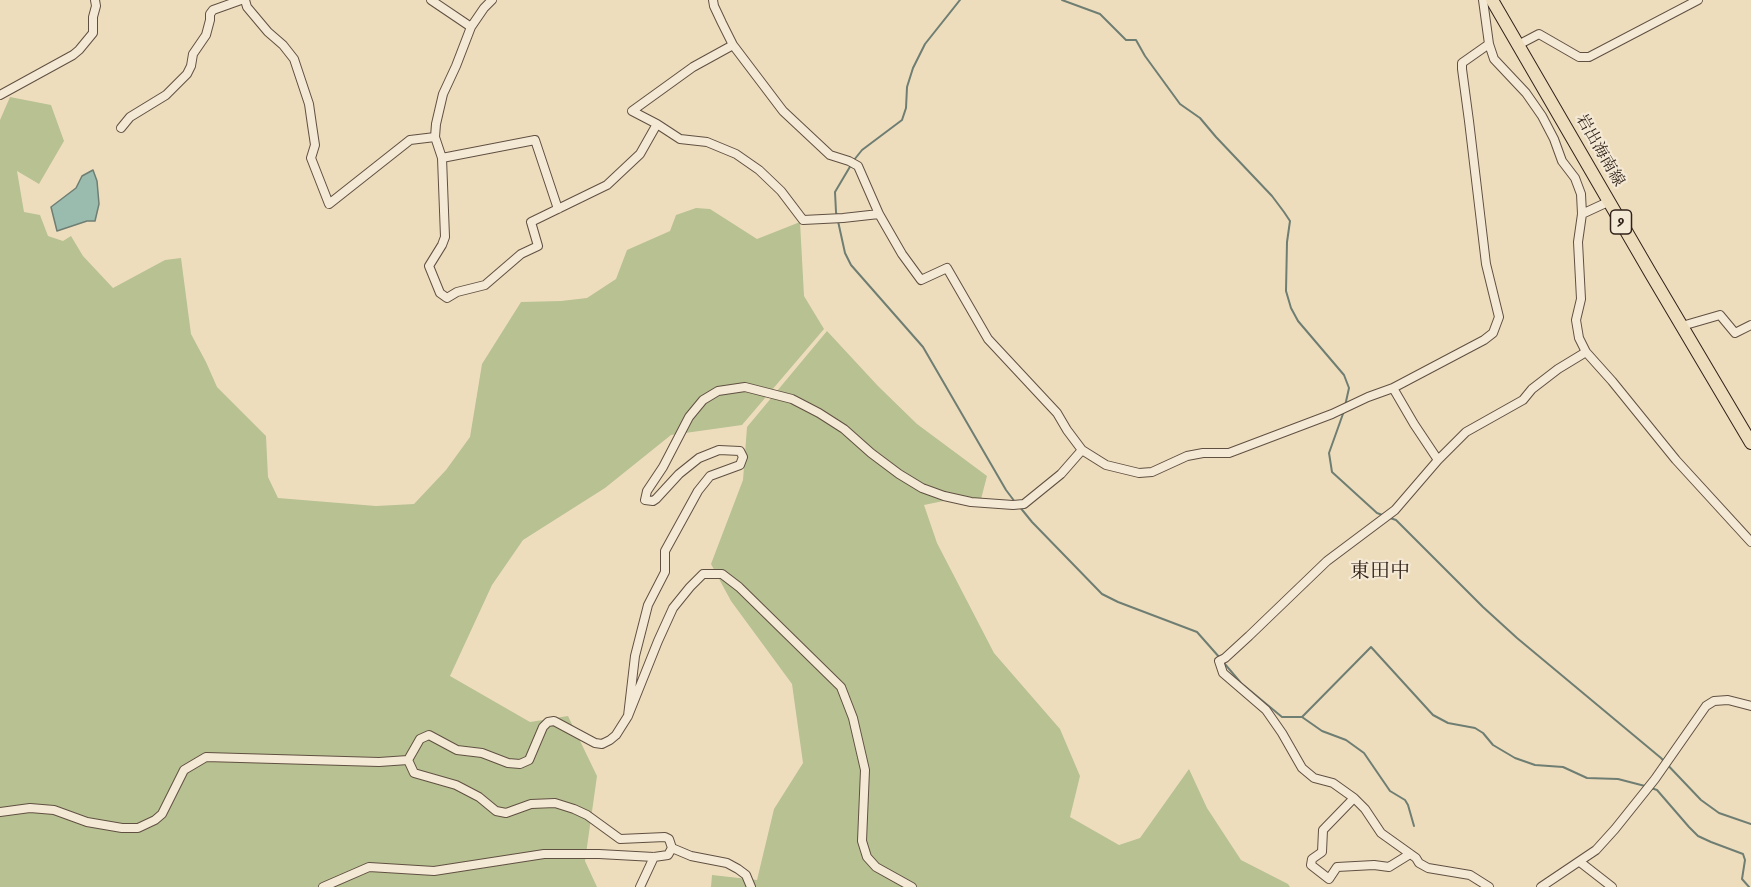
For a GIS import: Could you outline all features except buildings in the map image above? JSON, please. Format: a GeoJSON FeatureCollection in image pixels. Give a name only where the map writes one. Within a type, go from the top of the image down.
{"type":"FeatureCollection","features":[{"type":"Feature","properties":{"kind":"main road","name":"岩出海南線"},"geometry":{"type":"LineString","coordinates":[[1492,0],[1751,443]]}},
{"type":"Feature","properties":{"kind":"street"},"geometry":{"type":"LineString","coordinates":[[0,95],[79,50],[93,33],[95,0]]}},
{"type":"Feature","properties":{"kind":"street"},"geometry":{"type":"LineString","coordinates":[[121,128],[130,117],[166,94],[187,74],[193,54],[209,28],[210,14],[213,10],[243,0],[268,32],[294,59],[309,104],[315,145],[311,158],[329,204],[410,140],[435,137]]}},
{"type":"Feature","properties":{"kind":"street"},"geometry":{"type":"LineString","coordinates":[[431,0],[471,27]]}},
{"type":"Feature","properties":{"kind":"street"},"geometry":{"type":"LineString","coordinates":[[492,0],[471,27],[443,94],[436,124],[435,137],[442,158],[445,237],[429,266],[440,293],[447,298],[457,292],[485,285],[521,254],[537,246],[531,222],[607,186],[640,154],[657,124]]}},
{"type":"Feature","properties":{"kind":"street"},"geometry":{"type":"LineString","coordinates":[[713,0],[733,45],[783,111],[831,155],[858,166],[879,214],[902,254],[921,280],[947,268],[987,339],[1058,413],[1082,450],[1106,465],[1139,473],[1152,472],[1187,456],[1203,453],[1229,453],[1332,414],[1393,388],[1493,333],[1499,317],[1486,264],[1462,69],[1462,63],[1489,44]]}},
{"type":"Feature","properties":{"kind":"street"},"geometry":{"type":"LineString","coordinates":[[1482,0],[1489,44],[1494,59],[1526,93],[1542,116],[1562,161],[1575,178],[1581,194],[1582,214],[1578,242],[1581,299],[1576,320],[1578,338],[1586,352],[1676,460],[1751,542]]}},
{"type":"Feature","properties":{"kind":"street"},"geometry":{"type":"LineString","coordinates":[[1518,45],[1539,34],[1579,57],[1588,57],[1698,0]]}},
{"type":"Feature","properties":{"kind":"street"},"geometry":{"type":"LineString","coordinates":[[733,45],[693,67],[632,111],[680,139],[707,142],[736,154],[759,170],[781,191],[803,220],[879,214]]}},
{"type":"Feature","properties":{"kind":"street"},"geometry":{"type":"LineString","coordinates":[[442,158],[535,140],[558,209]]}},
{"type":"Feature","properties":{"kind":"street"},"geometry":{"type":"LineString","coordinates":[[1582,214],[1610,201]]}},
{"type":"Feature","properties":{"kind":"street"},"geometry":{"type":"LineString","coordinates":[[1682,326],[1720,315],[1735,333],[1751,325]]}},
{"type":"Feature","properties":{"kind":"street"},"geometry":{"type":"LineString","coordinates":[[1489,887],[1470,875],[1428,868],[1419,863],[1416,858],[1381,833],[1354,798],[1333,783],[1314,778],[1302,768],[1266,710],[1223,673],[1220,661],[1327,561],[1395,510],[1438,460],[1466,432],[1523,400],[1532,389],[1558,369],[1586,352]]}},
{"type":"Feature","properties":{"kind":"street"},"geometry":{"type":"LineString","coordinates":[[628,716],[635,656],[648,605],[665,572],[665,551],[698,491],[710,476],[740,465],[743,457],[740,451],[719,450],[699,458],[680,474],[657,500],[645,500],[647,491],[663,467],[689,417],[704,400],[718,391],[745,387],[792,399],[844,429],[871,453],[922,488],[971,502],[1024,504],[1060,474],[1082,450]]}},
{"type":"Feature","properties":{"kind":"street"},"geometry":{"type":"LineString","coordinates":[[1393,388],[1438,460]]}},
{"type":"Feature","properties":{"kind":"street"},"geometry":{"type":"LineString","coordinates":[[408,760],[420,739],[429,735],[457,750],[482,753],[508,763],[520,764],[529,760],[543,727],[548,722],[554,721],[587,740],[602,744],[610,741],[628,716],[673,608],[703,574],[722,574],[739,587],[841,687],[853,718],[865,770],[862,841],[867,857],[876,867],[912,887]]}},
{"type":"Feature","properties":{"kind":"street"},"geometry":{"type":"LineString","coordinates":[[1541,887],[1596,850],[1615,830],[1655,779],[1706,706],[1728,700],[1751,706]]}},
{"type":"Feature","properties":{"kind":"street"},"geometry":{"type":"LineString","coordinates":[[0,812],[30,808],[54,810],[87,822],[138,828],[162,814],[184,770],[206,757],[379,762],[408,760]]}},
{"type":"Feature","properties":{"kind":"street"},"geometry":{"type":"LineString","coordinates":[[323,887],[369,867],[434,871],[544,854],[654,857],[668,855],[672,848],[669,839],[665,837],[620,839],[587,815],[555,803],[531,804],[506,813],[496,811],[479,797],[456,785],[414,772],[408,760]]}},
{"type":"Feature","properties":{"kind":"street"},"geometry":{"type":"LineString","coordinates":[[1354,798],[1323,830],[1322,852],[1312,859],[1311,865],[1329,879],[1337,867],[1374,865],[1389,867],[1410,854]]}},
{"type":"Feature","properties":{"kind":"street"},"geometry":{"type":"LineString","coordinates":[[672,848],[691,856],[727,863],[746,875],[751,887]]}},
{"type":"Feature","properties":{"kind":"street"},"geometry":{"type":"LineString","coordinates":[[640,887],[654,857]]}},
{"type":"Feature","properties":{"kind":"street"},"geometry":{"type":"LineString","coordinates":[[1580,862],[1612,887]]}},
{"type":"Feature","properties":{"kind":"green space"},"geometry":{"type":"Polygon","coordinates":[[[10,97],[51,105],[64,141],[39,184],[17,171],[24,212],[40,215],[48,236],[63,241],[71,236],[83,256],[113,288],[165,260],[181,258],[191,334],[217,387],[266,436],[268,477],[278,498],[376,506],[414,504],[446,470],[470,437],[482,364],[521,302],[587,298],[616,279],[627,250],[670,231],[676,215],[696,208],[710,209],[757,239],[800,222],[804,296],[824,329],[742,425],[671,435],[605,488],[523,540],[492,585],[450,676],[530,722],[568,716],[597,776],[585,861],[597,887],[0,887],[0,120],[10,97]]]}},
{"type":"Feature","properties":{"kind":"green space"},"geometry":{"type":"Polygon","coordinates":[[[827,331],[917,424],[987,476],[980,503],[958,498],[924,505],[937,543],[994,653],[1060,729],[1080,776],[1070,817],[1119,845],[1140,838],[1189,769],[1207,808],[1241,860],[1290,887],[711,887],[712,875],[757,880],[774,809],[803,763],[792,684],[731,601],[711,564],[743,480],[747,427],[827,331]]]}},
{"type":"Feature","properties":{"kind":"shaded area"},"geometry":{"type":"Polygon","coordinates":[[[93,170],[97,181],[99,204],[95,221],[87,221],[57,231],[51,207],[76,188],[82,176],[93,170]]]}},
{"type":"Feature","properties":{"kind":"waterway"},"geometry":{"type":"LineString","coordinates":[[854,160],[862,150],[902,120],[906,108],[907,87],[913,68],[925,44],[960,0]]}},
{"type":"Feature","properties":{"kind":"waterway"},"geometry":{"type":"LineString","coordinates":[[1062,0],[1100,14],[1126,40],[1136,40],[1180,104],[1200,118],[1284,212],[1290,221],[1286,291],[1291,308],[1298,321],[1344,375],[1349,388],[1345,406]]}},
{"type":"Feature","properties":{"kind":"waterway"},"geometry":{"type":"LineString","coordinates":[[851,165],[835,192],[836,212],[845,253],[851,265],[923,347],[1015,502]]}},
{"type":"Feature","properties":{"kind":"waterway"},"geometry":{"type":"LineString","coordinates":[[1344,411],[1329,453],[1332,472],[1377,513],[1385,516]]}},
{"type":"Feature","properties":{"kind":"waterway"},"geometry":{"type":"LineString","coordinates":[[1019,506],[1102,594],[1197,632],[1220,658]]}},
{"type":"Feature","properties":{"kind":"waterway"},"geometry":{"type":"LineString","coordinates":[[1390,518],[1396,520],[1517,638],[1661,758],[1701,800],[1719,813],[1751,824]]}},
{"type":"Feature","properties":{"kind":"waterway"},"geometry":{"type":"LineString","coordinates":[[1302,717],[1371,647],[1433,715],[1448,723],[1475,728],[1483,733],[1493,745],[1515,758],[1535,765],[1563,767],[1587,778],[1618,779],[1645,786]]}},
{"type":"Feature","properties":{"kind":"waterway"},"geometry":{"type":"LineString","coordinates":[[1224,663],[1241,683],[1282,717],[1302,717],[1322,731],[1346,740],[1364,753],[1390,791],[1405,800],[1414,826]]}},
{"type":"Feature","properties":{"kind":"waterway"},"geometry":{"type":"LineString","coordinates":[[1651,788],[1657,790],[1698,836],[1743,854],[1745,860],[1742,879],[1749,887]]}},
{"type":"Feature","properties":{"kind":"district","name":"東田中"},"geometry":{"type":"Point","coordinates":[1380,573]}}]}
